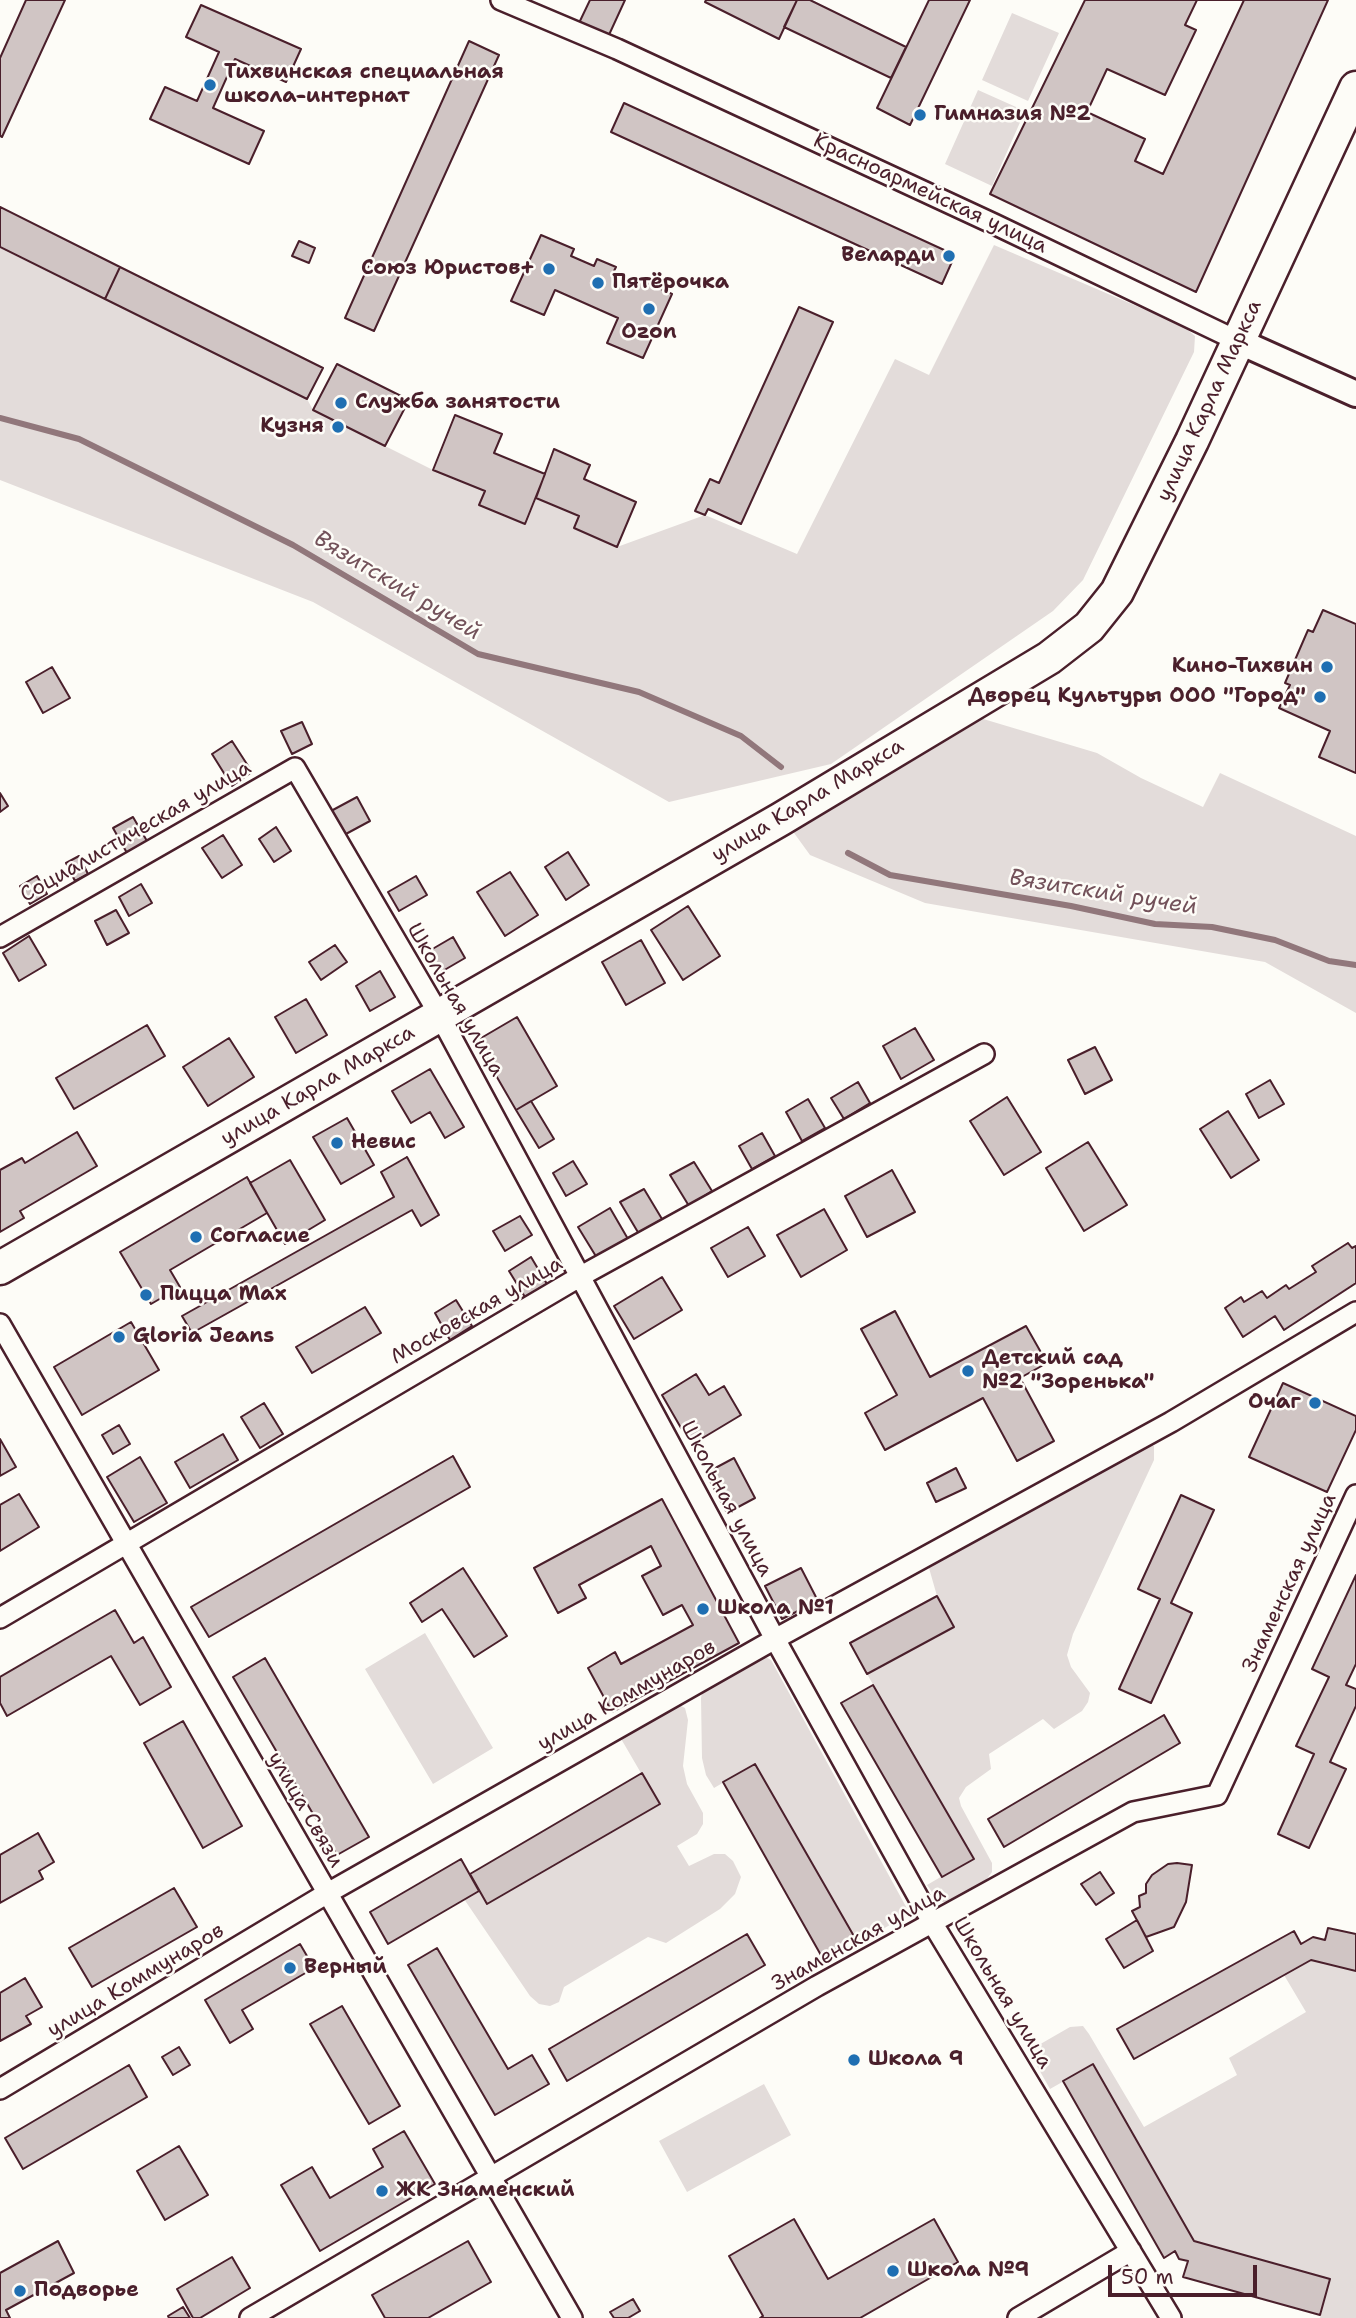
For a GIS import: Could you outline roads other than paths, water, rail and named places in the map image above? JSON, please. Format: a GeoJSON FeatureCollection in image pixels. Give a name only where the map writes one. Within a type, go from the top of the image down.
{"type":"FeatureCollection","features":[{"type":"Feature","properties":{"kind":"main road","name":"улица Карла Маркса"},"geometry":{"type":"LineString","coordinates":[[0,1268],[781,819],[825,790],[1049,658],[1089,627],[1117,593],[1192,441],[1356,88]]}},
{"type":"Feature","properties":{"kind":"street","name":"Красноармейская улица"},"geometry":{"type":"LineString","coordinates":[[501,0],[617,49],[1356,394]]}},
{"type":"Feature","properties":{"kind":"street","name":"Социалистическая улица"},"geometry":{"type":"LineString","coordinates":[[0,937],[295,768]]}},
{"type":"Feature","properties":{"kind":"street","name":"Школьная улица"},"geometry":{"type":"LineString","coordinates":[[295,768],[440,1016],[775,1639],[933,1924],[1171,2318]]}},
{"type":"Feature","properties":{"kind":"street","name":"Московская улица"},"geometry":{"type":"LineString","coordinates":[[0,1618],[581,1276],[984,1054]]}},
{"type":"Feature","properties":{"kind":"street","name":"улица Коммунаров"},"geometry":{"type":"LineString","coordinates":[[0,2089],[326,1894],[775,1639],[1171,1422],[1356,1312]]}},
{"type":"Feature","properties":{"kind":"street","name":"улица Связи"},"geometry":{"type":"LineString","coordinates":[[0,1324],[572,2318]]}},
{"type":"Feature","properties":{"kind":"street","name":"Знаменская улица"},"geometry":{"type":"LineString","coordinates":[[250,2318],[817,1986],[1133,1812],[1217,1795],[1356,1495]]}},
{"type":"Feature","properties":{"kind":"street"},"geometry":{"type":"LineString","coordinates":[[1018,2318],[1130,2250]]}},
{"type":"Feature","properties":{"kind":"waterway","name":"Вязитский ручей"},"geometry":{"type":"LineString","coordinates":[[0,418],[79,439],[293,545],[478,654],[639,692],[741,736],[781,767]]}},
{"type":"Feature","properties":{"kind":"waterway","name":"Вязитский ручей"},"geometry":{"type":"LineString","coordinates":[[848,853],[890,875],[1071,906],[1155,924],[1212,927],[1275,940],[1329,961],[1356,965]]}},
{"type":"Feature","properties":{"kind":"place","name":"Тихвинская специальная школа-интернат"},"geometry":{"type":"Point","coordinates":[210,85]}},
{"type":"Feature","properties":{"kind":"place","name":"Гимназия №2"},"geometry":{"type":"Point","coordinates":[920,115]}},
{"type":"Feature","properties":{"kind":"place","name":"Веларди"},"geometry":{"type":"Point","coordinates":[949,256]}},
{"type":"Feature","properties":{"kind":"place","name":"Союз Юристов+"},"geometry":{"type":"Point","coordinates":[549,269]}},
{"type":"Feature","properties":{"kind":"place","name":"Пятёрочка"},"geometry":{"type":"Point","coordinates":[598,283]}},
{"type":"Feature","properties":{"kind":"place","name":"Ozon"},"geometry":{"type":"Point","coordinates":[649,309]}},
{"type":"Feature","properties":{"kind":"place","name":"Служба занятости"},"geometry":{"type":"Point","coordinates":[341,403]}},
{"type":"Feature","properties":{"kind":"place","name":"Кузня"},"geometry":{"type":"Point","coordinates":[338,427]}},
{"type":"Feature","properties":{"kind":"place","name":"Кино-Тихвин"},"geometry":{"type":"Point","coordinates":[1327,667]}},
{"type":"Feature","properties":{"kind":"place","name":"Дворец Культуры ООО \"Город\""},"geometry":{"type":"Point","coordinates":[1320,697]}},
{"type":"Feature","properties":{"kind":"place","name":"Невис"},"geometry":{"type":"Point","coordinates":[337,1143]}},
{"type":"Feature","properties":{"kind":"place","name":"Согласие"},"geometry":{"type":"Point","coordinates":[196,1237]}},
{"type":"Feature","properties":{"kind":"place","name":"Пицца Max"},"geometry":{"type":"Point","coordinates":[146,1295]}},
{"type":"Feature","properties":{"kind":"place","name":"Gloria Jeans"},"geometry":{"type":"Point","coordinates":[119,1337]}},
{"type":"Feature","properties":{"kind":"place","name":"Детский сад №2 \"Зоренька\""},"geometry":{"type":"Point","coordinates":[968,1371]}},
{"type":"Feature","properties":{"kind":"place","name":"Очаг"},"geometry":{"type":"Point","coordinates":[1315,1403]}},
{"type":"Feature","properties":{"kind":"place","name":"Школа №1"},"geometry":{"type":"Point","coordinates":[703,1609]}},
{"type":"Feature","properties":{"kind":"place","name":"Верный"},"geometry":{"type":"Point","coordinates":[290,1968]}},
{"type":"Feature","properties":{"kind":"place","name":"Школа 9"},"geometry":{"type":"Point","coordinates":[854,2060]}},
{"type":"Feature","properties":{"kind":"place","name":"ЖК Знаменский"},"geometry":{"type":"Point","coordinates":[382,2191]}},
{"type":"Feature","properties":{"kind":"place","name":"Школа №9"},"geometry":{"type":"Point","coordinates":[893,2271]}},
{"type":"Feature","properties":{"kind":"place","name":"Подворье"},"geometry":{"type":"Point","coordinates":[20,2291]}}]}
